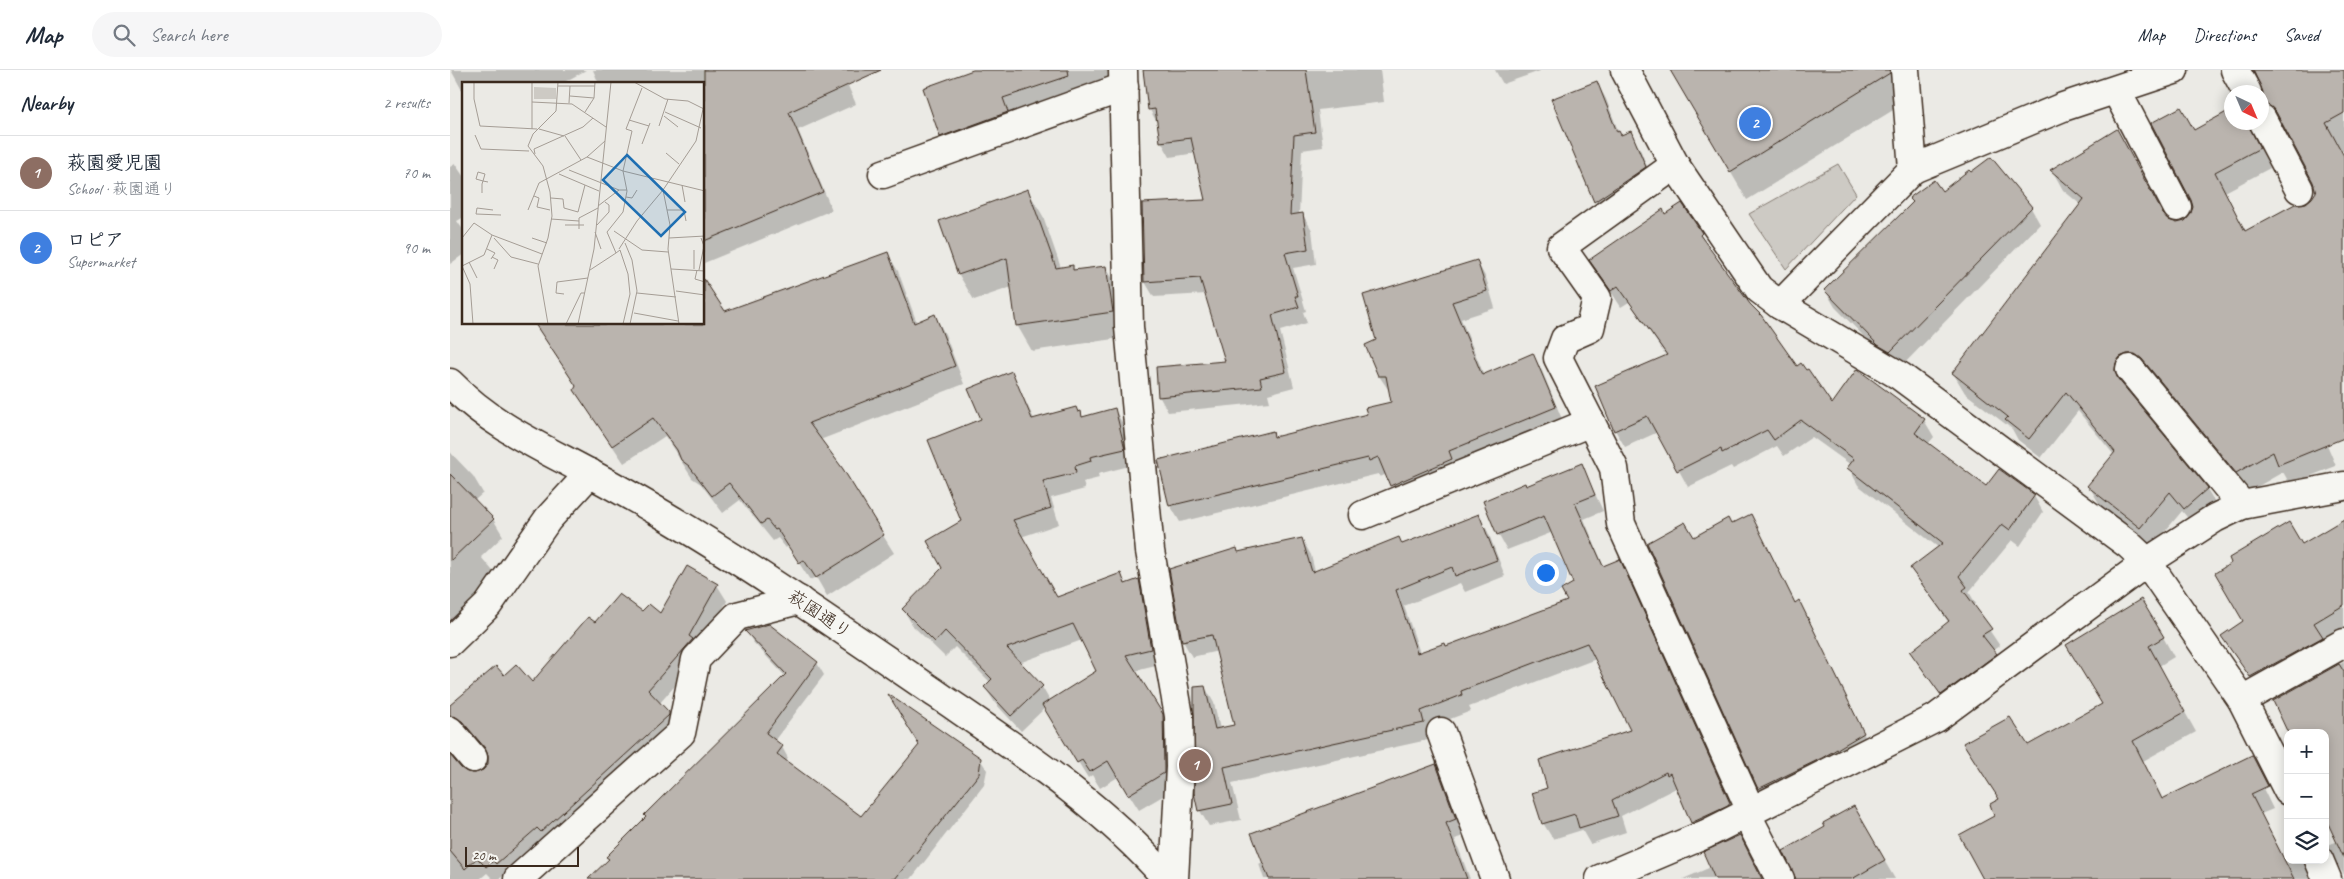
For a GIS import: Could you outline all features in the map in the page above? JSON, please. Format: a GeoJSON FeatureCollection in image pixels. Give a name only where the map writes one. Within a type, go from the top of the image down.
{"type":"FeatureCollection","features":[{"type":"Feature","properties":{"kind":"street"},"geometry":{"type":"LineString","coordinates":[[1625,70],[1675,165],[1759,289],[1780,305],[1900,376],[2129,545],[2147,562],[2242,700],[2284,783]]}},
{"type":"Feature","properties":{"kind":"street"},"geometry":{"type":"LineString","coordinates":[[1905,70],[1913,169]]}},
{"type":"Feature","properties":{"kind":"street"},"geometry":{"type":"LineString","coordinates":[[1780,305],[1913,169],[2062,107],[2174,70]]}},
{"type":"Feature","properties":{"kind":"street"},"geometry":{"type":"LineString","coordinates":[[2234,70],[2243,85]]}},
{"type":"Feature","properties":{"kind":"street"},"geometry":{"type":"LineString","coordinates":[[883,174],[1124,78],[1129,327],[1150,551],[1179,716],[1180,767],[1174,879]]}},
{"type":"Feature","properties":{"kind":"street"},"geometry":{"type":"LineString","coordinates":[[2116,90],[2177,207]]}},
{"type":"Feature","properties":{"kind":"street"},"geometry":{"type":"LineString","coordinates":[[2268,130],[2299,189]]}},
{"type":"Feature","properties":{"kind":"street"},"geometry":{"type":"LineString","coordinates":[[1675,165],[1561,247],[1597,298],[1590,328],[1565,339],[1558,358],[1614,468],[1621,524],[1780,879]]}},
{"type":"Feature","properties":{"kind":"street"},"geometry":{"type":"LineString","coordinates":[[2130,369],[2242,505]]}},
{"type":"Feature","properties":{"kind":"street","name":"萩園通り"},"geometry":{"type":"LineString","coordinates":[[451,385],[489,416],[519,437],[590,473],[662,514],[799,600],[1035,762],[1144,853],[1167,879]]}},
{"type":"Feature","properties":{"kind":"street"},"geometry":{"type":"LineString","coordinates":[[1363,515],[1591,422]]}},
{"type":"Feature","properties":{"kind":"street"},"geometry":{"type":"LineString","coordinates":[[450,642],[488,605],[548,519],[590,473]]}},
{"type":"Feature","properties":{"kind":"street"},"geometry":{"type":"LineString","coordinates":[[1600,879],[1706,834],[1936,718],[2147,562],[2215,518],[2242,505],[2344,486]]}},
{"type":"Feature","properties":{"kind":"street"},"geometry":{"type":"LineString","coordinates":[[518,879],[681,733],[696,659],[737,616],[799,600]]}},
{"type":"Feature","properties":{"kind":"street"},"geometry":{"type":"LineString","coordinates":[[2242,700],[2344,643]]}},
{"type":"Feature","properties":{"kind":"street"},"geometry":{"type":"LineString","coordinates":[[450,731],[474,758]]}},
{"type":"Feature","properties":{"kind":"street"},"geometry":{"type":"LineString","coordinates":[[1441,732],[1495,879]]}},
{"type":"Feature","properties":{"kind":"street"},"geometry":{"type":"LineString","coordinates":[[2321,864],[2327,879]]}},
{"type":"Feature","properties":{"kind":"shaded area"},"geometry":{"type":"Polygon","coordinates":[[[1838,164],[1856,194],[1786,269],[1749,214],[1838,164]]]}},
{"type":"Feature","properties":{"kind":"building"},"geometry":{"type":"Polygon","coordinates":[[[704,70],[881,70],[789,112],[823,192],[705,241],[704,70]]]}},
{"type":"Feature","properties":{"kind":"building"},"geometry":{"type":"Polygon","coordinates":[[[973,70],[1068,70],[1069,76],[1003,98],[1008,112],[940,137],[923,88],[973,70]]]}},
{"type":"Feature","properties":{"kind":"building"},"geometry":{"type":"Polygon","coordinates":[[[1143,70],[1306,70],[1315,132],[1294,135],[1290,215],[1303,213],[1308,249],[1285,253],[1298,296],[1295,296],[1299,307],[1272,315],[1286,372],[1260,378],[1262,387],[1158,397],[1156,367],[1225,361],[1200,278],[1144,282],[1142,203],[1205,200],[1191,138],[1160,142],[1155,109],[1148,110],[1143,70]]]}},
{"type":"Feature","properties":{"kind":"building"},"geometry":{"type":"Polygon","coordinates":[[[1670,70],[1890,70],[1890,73],[1730,172],[1670,70]]]}},
{"type":"Feature","properties":{"kind":"building"},"geometry":{"type":"Polygon","coordinates":[[[2253,70],[2344,70],[2344,113],[2326,123],[2344,156],[2344,438],[2278,465],[2273,452],[2236,473],[2142,359],[2135,354],[2127,354],[2120,357],[2116,363],[2115,371],[2118,379],[2208,488],[2184,509],[2170,492],[2140,528],[2087,486],[2115,452],[2066,392],[2029,439],[2005,420],[2008,417],[1952,373],[2084,199],[2050,170],[2117,129],[2163,214],[2169,220],[2177,223],[2185,221],[2193,207],[2151,123],[2181,107],[2194,130],[2224,113],[2224,130],[2251,130],[2260,148],[2215,172],[2245,231],[2295,204],[2306,203],[2312,198],[2316,192],[2313,182],[2276,112],[2269,106],[2269,85],[2260,85],[2253,70]]]}},
{"type":"Feature","properties":{"kind":"building"},"geometry":{"type":"Polygon","coordinates":[[[1597,81],[1617,132],[1619,131],[1621,135],[1631,131],[1646,167],[1594,202],[1551,99],[1597,81]]]}},
{"type":"Feature","properties":{"kind":"building"},"geometry":{"type":"Polygon","coordinates":[[[1991,157],[2032,207],[1890,352],[1878,345],[1824,290],[1913,202],[1909,198],[1934,180],[1942,191],[1969,170],[1971,172],[1991,157]]]}},
{"type":"Feature","properties":{"kind":"building"},"geometry":{"type":"Polygon","coordinates":[[[1028,189],[1056,268],[1073,265],[1073,270],[1106,266],[1113,312],[1016,326],[1007,258],[958,275],[939,221],[1028,189]]]}},
{"type":"Feature","properties":{"kind":"building"},"geometry":{"type":"Polygon","coordinates":[[[1682,203],[1702,233],[1700,235],[1750,304],[1761,315],[1797,366],[1801,363],[1806,370],[1808,369],[1832,404],[1857,369],[1925,419],[1915,433],[1986,486],[1999,469],[2035,495],[2010,530],[2002,524],[1959,576],[1967,587],[1963,590],[1992,629],[1982,635],[1997,654],[1941,695],[1910,652],[1949,621],[1910,568],[1943,543],[1847,468],[1854,459],[1801,420],[1774,440],[1767,430],[1722,453],[1721,449],[1677,471],[1647,416],[1614,431],[1595,386],[1667,355],[1618,286],[1611,291],[1589,260],[1663,209],[1665,214],[1682,203]]]}},
{"type":"Feature","properties":{"kind":"building"},"geometry":{"type":"Polygon","coordinates":[[[888,252],[914,323],[935,314],[955,366],[809,423],[843,469],[884,535],[816,578],[804,560],[799,563],[777,529],[775,530],[767,520],[761,524],[729,483],[712,496],[689,466],[681,460],[677,450],[653,418],[612,446],[574,390],[576,386],[536,325],[705,325],[705,281],[725,311],[888,252]]]}},
{"type":"Feature","properties":{"kind":"building"},"geometry":{"type":"Polygon","coordinates":[[[1477,260],[1487,291],[1452,302],[1482,375],[1533,353],[1556,407],[1449,451],[1452,459],[1390,486],[1378,457],[1369,461],[1368,458],[1169,506],[1158,460],[1273,431],[1274,437],[1367,414],[1365,408],[1391,402],[1386,376],[1378,376],[1365,345],[1376,340],[1363,295],[1477,260]]]}},
{"type":"Feature","properties":{"kind":"building"},"geometry":{"type":"Polygon","coordinates":[[[1012,371],[1032,419],[1076,407],[1078,412],[1081,411],[1082,417],[1115,408],[1125,449],[1090,457],[1091,461],[1075,466],[1076,473],[1043,481],[1051,508],[1013,520],[1057,597],[1121,573],[1125,584],[1139,579],[1151,649],[1126,655],[1163,714],[1164,773],[1128,795],[1108,761],[1090,772],[1082,760],[1077,763],[1042,705],[1096,671],[1073,624],[1007,648],[1043,686],[1011,716],[984,687],[992,679],[945,631],[935,642],[902,609],[942,568],[927,541],[961,521],[928,440],[981,419],[968,389],[1012,371]]]}},
{"type":"Feature","properties":{"kind":"building"},"geometry":{"type":"Polygon","coordinates":[[[1582,463],[1595,495],[1575,503],[1603,566],[1620,559],[1730,803],[1728,806],[1691,823],[1670,773],[1667,775],[1666,772],[1612,800],[1618,816],[1579,828],[1575,814],[1542,824],[1532,793],[1547,788],[1539,760],[1630,730],[1587,643],[1461,691],[1462,695],[1421,711],[1424,723],[1224,767],[1232,804],[1198,811],[1194,793],[1194,687],[1205,686],[1215,729],[1234,725],[1212,635],[1182,641],[1169,569],[1237,548],[1238,552],[1302,538],[1312,572],[1399,537],[1402,544],[1479,514],[1497,560],[1455,576],[1452,567],[1396,590],[1417,653],[1445,643],[1446,646],[1567,601],[1561,590],[1573,583],[1544,516],[1497,535],[1483,501],[1525,483],[1526,486],[1582,463]]]}},
{"type":"Feature","properties":{"kind":"building"},"geometry":{"type":"Polygon","coordinates":[[[450,474],[494,519],[450,561],[450,474]]]}},
{"type":"Feature","properties":{"kind":"building"},"geometry":{"type":"Polygon","coordinates":[[[1751,514],[1795,603],[1799,600],[1864,733],[1822,758],[1758,789],[1647,543],[1685,522],[1694,537],[1728,518],[1731,524],[1751,514]]]}},
{"type":"Feature","properties":{"kind":"building"},"geometry":{"type":"Polygon","coordinates":[[[2344,519],[2344,605],[2314,623],[2323,637],[2250,677],[2221,636],[2243,621],[2215,573],[2231,563],[2229,558],[2289,522],[2302,544],[2344,519]]]}},
{"type":"Feature","properties":{"kind":"building"},"geometry":{"type":"Polygon","coordinates":[[[687,566],[718,584],[689,636],[693,639],[648,690],[669,712],[669,715],[541,832],[537,828],[496,864],[493,861],[486,867],[477,858],[465,869],[450,851],[450,755],[461,768],[467,772],[475,773],[483,770],[488,764],[488,756],[485,748],[462,721],[450,716],[450,705],[496,666],[504,675],[516,664],[532,682],[588,617],[595,622],[619,594],[642,611],[649,604],[660,613],[687,566]]]}},
{"type":"Feature","properties":{"kind":"building"},"geometry":{"type":"Polygon","coordinates":[[[2141,599],[2164,637],[2149,646],[2185,712],[2133,741],[2162,799],[2252,755],[2268,786],[2251,794],[2284,859],[2284,864],[2286,864],[2294,879],[1983,879],[1959,835],[1994,816],[1990,804],[1999,799],[1963,743],[2010,717],[2028,745],[2102,704],[2066,645],[2141,599]]]}},
{"type":"Feature","properties":{"kind":"building"},"geometry":{"type":"Polygon","coordinates":[[[769,624],[818,662],[766,733],[783,746],[777,754],[861,816],[919,745],[888,694],[981,758],[979,774],[895,879],[588,879],[609,859],[606,857],[646,817],[644,815],[786,674],[745,631],[769,624]]]}},
{"type":"Feature","properties":{"kind":"building"},"geometry":{"type":"Polygon","coordinates":[[[2339,664],[2344,672],[2344,858],[2329,826],[2329,729],[2286,729],[2273,701],[2339,664]]]}},
{"type":"Feature","properties":{"kind":"building"},"geometry":{"type":"Polygon","coordinates":[[[1436,764],[1456,819],[1446,823],[1467,879],[1269,879],[1251,833],[1436,764]]]}},
{"type":"Feature","properties":{"kind":"building"},"geometry":{"type":"Polygon","coordinates":[[[1854,806],[1885,860],[1852,879],[1796,879],[1783,851],[1825,827],[1823,823],[1854,806]]]}},
{"type":"Feature","properties":{"kind":"building"},"geometry":{"type":"Polygon","coordinates":[[[1740,835],[1762,879],[1715,879],[1703,852],[1740,835]]]}},
{"type":"Feature","properties":{"kind":"place","name":"ロピア"},"geometry":{"type":"Point","coordinates":[1755,123]}},
{"type":"Feature","properties":{"kind":"place","name":"萩園愛児園"},"geometry":{"type":"Point","coordinates":[1195,765]}}]}
